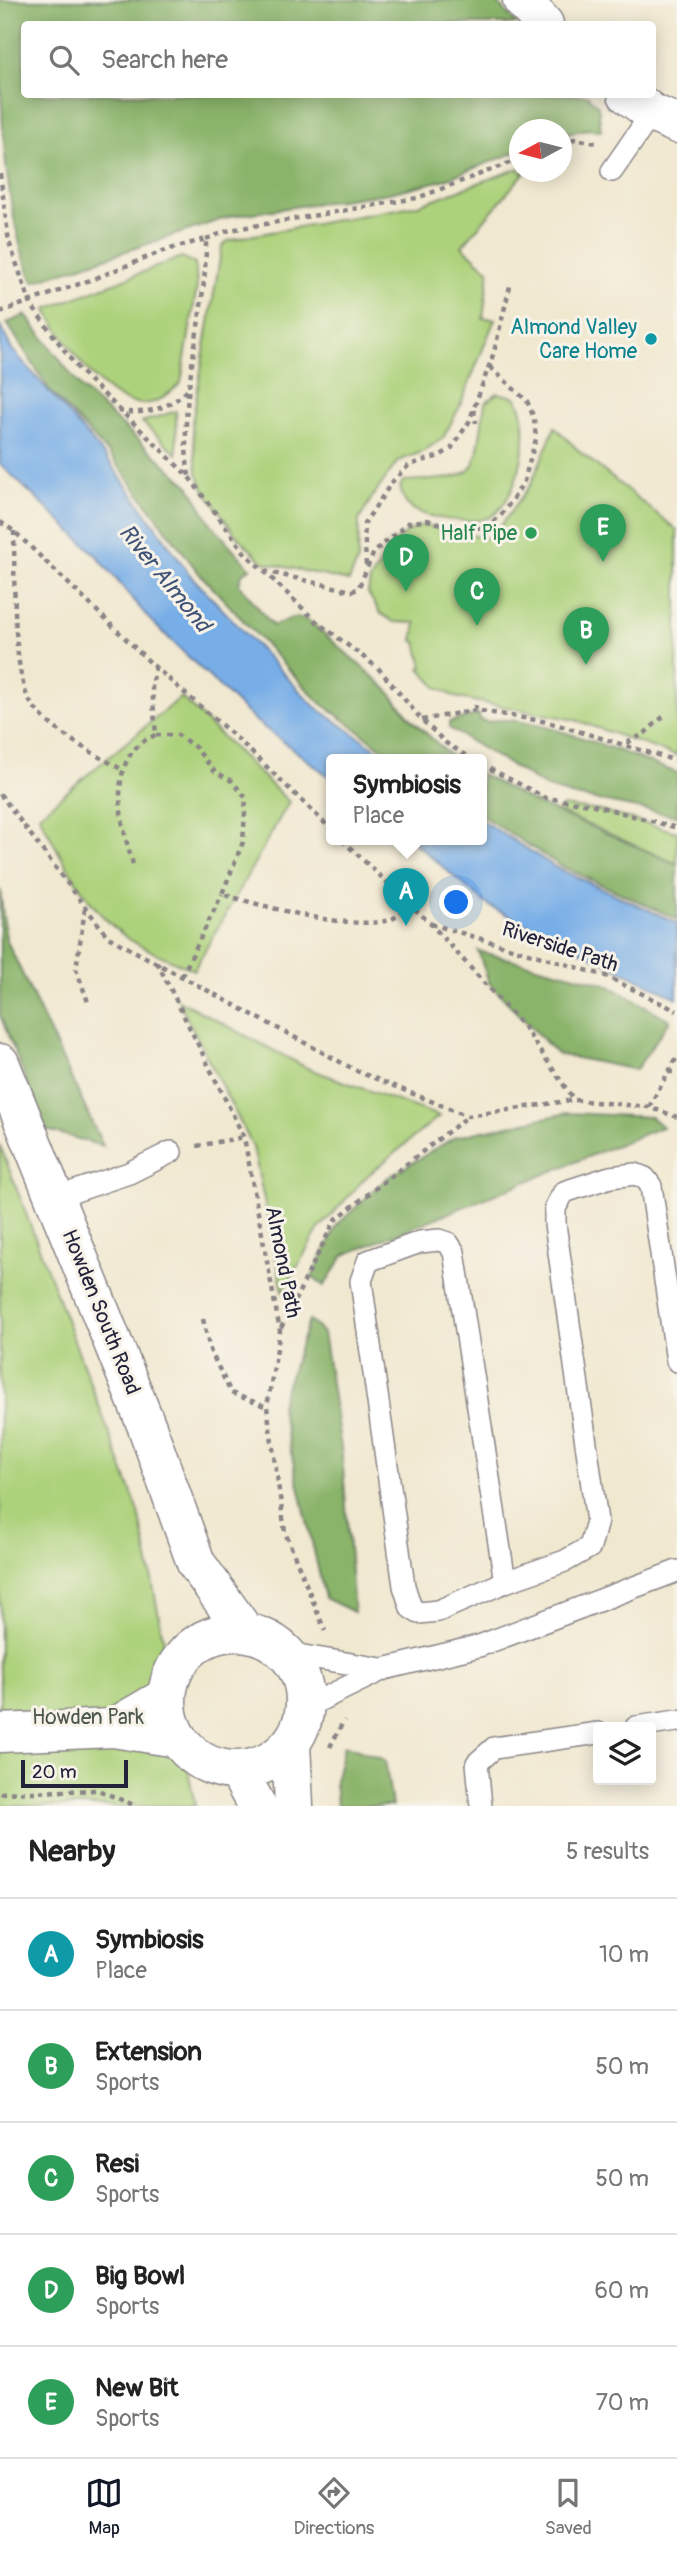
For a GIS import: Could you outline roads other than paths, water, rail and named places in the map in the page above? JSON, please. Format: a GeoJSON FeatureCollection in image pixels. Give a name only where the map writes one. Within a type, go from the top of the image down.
{"type":"FeatureCollection","features":[{"type":"Feature","properties":{"kind":"main road"},"geometry":{"type":"LineString","coordinates":[[522,0],[541,21]]}},
{"type":"Feature","properties":{"kind":"main road","name":"Howden South Road"},"geometry":{"type":"LineString","coordinates":[[0,1063],[147,1427],[195,1563],[245,1632]]}},
{"type":"Feature","properties":{"kind":"main road","name":"Howden South Road"},"geometry":{"type":"LineString","coordinates":[[191,1647],[195,1563]]}},
{"type":"Feature","properties":{"kind":"main road"},"geometry":{"type":"LineString","coordinates":[[294,1806],[309,1748],[300,1727],[304,1688],[297,1669],[286,1653],[267,1639],[245,1632],[217,1634],[191,1647],[170,1678],[166,1697],[168,1718],[177,1738],[203,1762],[238,1771],[309,1748]]}},
{"type":"Feature","properties":{"kind":"main road"},"geometry":{"type":"LineString","coordinates":[[113,1728],[166,1697]]}},
{"type":"Feature","properties":{"kind":"main road"},"geometry":{"type":"LineString","coordinates":[[0,1733],[113,1728],[177,1738]]}},
{"type":"Feature","properties":{"kind":"main road"},"geometry":{"type":"LineString","coordinates":[[238,1771],[257,1806]]}},
{"type":"Feature","properties":{"kind":"lane"},"geometry":{"type":"LineString","coordinates":[[612,171],[652,111]]}},
{"type":"Feature","properties":{"kind":"lane"},"geometry":{"type":"LineString","coordinates":[[55,1199],[129,1173],[171,1152]]}},
{"type":"Feature","properties":{"kind":"lane"},"geometry":{"type":"LineString","coordinates":[[505,1582],[454,1252],[448,1243],[439,1240],[420,1242],[368,1261],[360,1275],[404,1586],[411,1608],[419,1613],[428,1613],[582,1553],[590,1547],[596,1533],[597,1521],[555,1224],[555,1208],[564,1192],[624,1174],[645,1178],[651,1186],[677,1361]]}},
{"type":"Feature","properties":{"kind":"lane"},"geometry":{"type":"LineString","coordinates":[[304,1708],[384,1669],[479,1646],[677,1571]]}},
{"type":"Feature","properties":{"kind":"lane"},"geometry":{"type":"LineString","coordinates":[[286,1653],[339,1664],[384,1669]]}},
{"type":"Feature","properties":{"kind":"lane"},"geometry":{"type":"LineString","coordinates":[[656,1724],[677,1721]]}},
{"type":"Feature","properties":{"kind":"lane"},"geometry":{"type":"LineString","coordinates":[[481,1806],[477,1763],[494,1748],[593,1734]]}},
{"type":"Feature","properties":{"kind":"water","name":"River Almond"},"geometry":{"type":"Polygon","coordinates":[[[0,325],[11,348],[106,457],[191,576],[314,706],[383,754],[326,754],[326,774],[253,719],[150,620],[97,556],[0,464],[0,325]]]}},
{"type":"Feature","properties":{"kind":"water"},"geometry":{"type":"Polygon","coordinates":[[[487,824],[557,868],[677,923],[677,998],[489,906],[417,845],[487,845],[487,824]]]}},
{"type":"Feature","properties":{"kind":"place","name":"Almond Valley Care Home"},"geometry":{"type":"Point","coordinates":[651,339]}},
{"type":"Feature","properties":{"kind":"place","name":"Half Pipe"},"geometry":{"type":"Point","coordinates":[531,533]}},
{"type":"Feature","properties":{"kind":"place","name":"New Bit"},"geometry":{"type":"Point","coordinates":[603,562]}},
{"type":"Feature","properties":{"kind":"place","name":"Big Bowl"},"geometry":{"type":"Point","coordinates":[406,592]}},
{"type":"Feature","properties":{"kind":"place","name":"Resi"},"geometry":{"type":"Point","coordinates":[477,626]}},
{"type":"Feature","properties":{"kind":"place","name":"Extension"},"geometry":{"type":"Point","coordinates":[586,665]}},
{"type":"Feature","properties":{"kind":"place","name":"Symbiosis"},"geometry":{"type":"Point","coordinates":[406,926]}},
{"type":"Feature","properties":{"kind":"park label","name":"Howden Park"},"geometry":{"type":"Point","coordinates":[88,1717]}}]}
